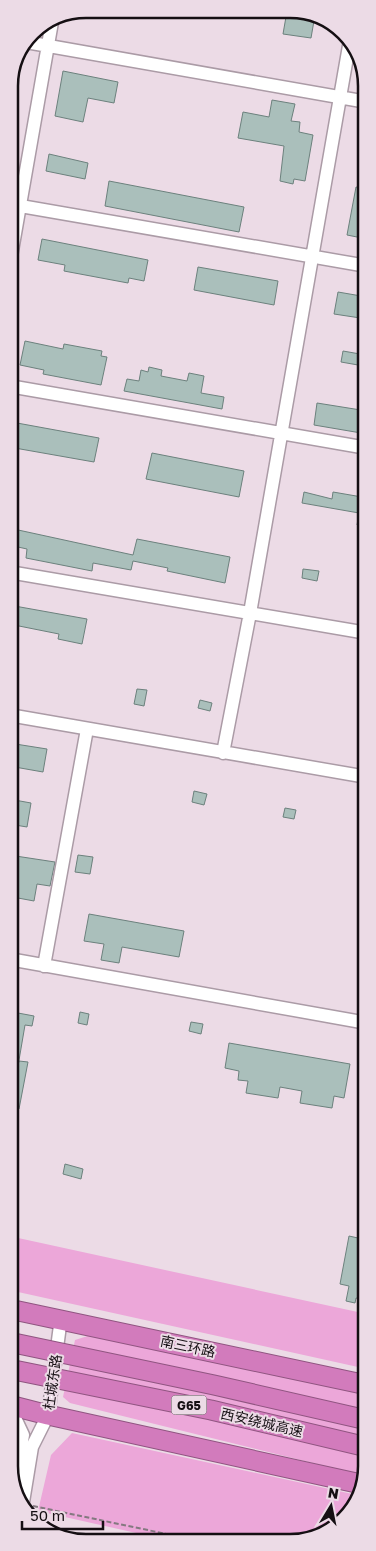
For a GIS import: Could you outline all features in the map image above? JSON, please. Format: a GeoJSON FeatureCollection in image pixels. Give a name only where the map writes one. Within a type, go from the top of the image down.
{"type":"FeatureCollection","features":[{"type":"Feature","properties":{"kind":"highway","name":"南三环路"},"geometry":{"type":"LineString","coordinates":[[18,1311],[61,1318],[358,1383]]}},
{"type":"Feature","properties":{"kind":"highway","name":"西安绕城高速"},"geometry":{"type":"LineString","coordinates":[[18,1344],[214,1384],[358,1418]]}},
{"type":"Feature","properties":{"kind":"highway","name":"西安绕城高速"},"geometry":{"type":"LineString","coordinates":[[18,1371],[210,1410],[358,1445]]}},
{"type":"Feature","properties":{"kind":"highway"},"geometry":{"type":"LineString","coordinates":[[18,1407],[356,1483]]}},
{"type":"Feature","properties":{"kind":"street"},"geometry":{"type":"LineString","coordinates":[[18,191],[51,27]]}},
{"type":"Feature","properties":{"kind":"street"},"geometry":{"type":"LineString","coordinates":[[33,43],[358,101]]}},
{"type":"Feature","properties":{"kind":"street"},"geometry":{"type":"LineString","coordinates":[[223,753],[250,613],[348,50]]}},
{"type":"Feature","properties":{"kind":"street"},"geometry":{"type":"LineString","coordinates":[[18,206],[358,264]]}},
{"type":"Feature","properties":{"kind":"street"},"geometry":{"type":"LineString","coordinates":[[18,388],[358,447]]}},
{"type":"Feature","properties":{"kind":"street"},"geometry":{"type":"LineString","coordinates":[[18,574],[358,631]]}},
{"type":"Feature","properties":{"kind":"street"},"geometry":{"type":"LineString","coordinates":[[18,717],[358,776]]}},
{"type":"Feature","properties":{"kind":"street"},"geometry":{"type":"LineString","coordinates":[[44,966],[87,729]]}},
{"type":"Feature","properties":{"kind":"street"},"geometry":{"type":"LineString","coordinates":[[18,962],[358,1022]]}},
{"type":"Feature","properties":{"kind":"street","name":"杜城东路"},"geometry":{"type":"LineString","coordinates":[[28,1501],[32,1447],[48,1415],[61,1318]]}},
{"type":"Feature","properties":{"kind":"street"},"geometry":{"type":"LineString","coordinates":[[18,1424],[23,1435],[18,1463]]}},
{"type":"Feature","properties":{"kind":"path"},"geometry":{"type":"LineString","coordinates":[[31,1505],[167,1534]]}},
{"type":"Feature","properties":{"kind":"shaded area"},"geometry":{"type":"Polygon","coordinates":[[[18,1238],[358,1312],[358,1367],[18,1292],[18,1238]]]}},
{"type":"Feature","properties":{"kind":"shaded area"},"geometry":{"type":"Polygon","coordinates":[[[94,1334],[358,1392],[357,1474],[70,1403],[63,1397],[75,1340],[94,1334]]]}},
{"type":"Feature","properties":{"kind":"shaded area"},"geometry":{"type":"Polygon","coordinates":[[[72,1433],[352,1494],[339,1514],[312,1530],[299,1533],[141,1534],[38,1511],[51,1455],[72,1433]]]}},
{"type":"Feature","properties":{"kind":"building"},"geometry":{"type":"Polygon","coordinates":[[[286,18],[304,19],[314,22],[311,38],[283,34],[286,18]]]}},
{"type":"Feature","properties":{"kind":"building"},"geometry":{"type":"Polygon","coordinates":[[[63,71],[118,82],[114,103],[88,98],[83,122],[55,116],[63,71]]]}},
{"type":"Feature","properties":{"kind":"building"},"geometry":{"type":"Polygon","coordinates":[[[272,100],[295,104],[291,121],[300,122],[299,132],[313,135],[305,181],[294,179],[293,184],[280,181],[284,146],[238,138],[243,112],[269,117],[272,100]]]}},
{"type":"Feature","properties":{"kind":"building"},"geometry":{"type":"Polygon","coordinates":[[[49,154],[88,163],[85,179],[46,171],[49,154]]]}},
{"type":"Feature","properties":{"kind":"building"},"geometry":{"type":"Polygon","coordinates":[[[109,181],[244,207],[239,232],[105,206],[109,181]]]}},
{"type":"Feature","properties":{"kind":"building"},"geometry":{"type":"Polygon","coordinates":[[[356,187],[358,187],[358,237],[347,235],[356,187]]]}},
{"type":"Feature","properties":{"kind":"building"},"geometry":{"type":"Polygon","coordinates":[[[42,239],[148,260],[144,281],[129,278],[128,283],[64,271],[65,265],[38,260],[42,239]]]}},
{"type":"Feature","properties":{"kind":"building"},"geometry":{"type":"Polygon","coordinates":[[[198,267],[278,281],[274,305],[194,290],[198,267]]]}},
{"type":"Feature","properties":{"kind":"building"},"geometry":{"type":"Polygon","coordinates":[[[338,292],[358,295],[358,318],[334,314],[338,292]]]}},
{"type":"Feature","properties":{"kind":"building"},"geometry":{"type":"Polygon","coordinates":[[[25,341],[63,349],[64,344],[102,351],[101,356],[107,357],[101,385],[43,374],[44,370],[20,365],[25,341]]]}},
{"type":"Feature","properties":{"kind":"building"},"geometry":{"type":"Polygon","coordinates":[[[343,351],[358,354],[358,365],[341,362],[343,351]]]}},
{"type":"Feature","properties":{"kind":"building"},"geometry":{"type":"Polygon","coordinates":[[[149,367],[162,370],[161,376],[187,381],[189,373],[204,376],[201,393],[224,397],[222,409],[124,391],[127,379],[139,381],[141,370],[148,372],[149,367]]]}},
{"type":"Feature","properties":{"kind":"building"},"geometry":{"type":"Polygon","coordinates":[[[317,403],[358,410],[358,432],[314,425],[317,403]]]}},
{"type":"Feature","properties":{"kind":"building"},"geometry":{"type":"Polygon","coordinates":[[[18,423],[99,438],[94,462],[18,449],[18,423]]]}},
{"type":"Feature","properties":{"kind":"building"},"geometry":{"type":"Polygon","coordinates":[[[152,453],[244,471],[239,497],[146,479],[152,453]]]}},
{"type":"Feature","properties":{"kind":"building"},"geometry":{"type":"Polygon","coordinates":[[[304,492],[332,499],[333,492],[358,496],[358,513],[302,503],[304,492]]]}},
{"type":"Feature","properties":{"kind":"building"},"geometry":{"type":"Polygon","coordinates":[[[18,530],[133,555],[137,539],[230,557],[225,583],[167,571],[168,568],[133,561],[131,570],[93,563],[92,571],[26,558],[27,549],[18,547],[18,530]]]}},
{"type":"Feature","properties":{"kind":"building"},"geometry":{"type":"Polygon","coordinates":[[[303,569],[319,571],[317,581],[302,578],[303,569]]]}},
{"type":"Feature","properties":{"kind":"building"},"geometry":{"type":"Polygon","coordinates":[[[18,607],[87,619],[82,644],[58,639],[59,634],[18,626],[18,607]]]}},
{"type":"Feature","properties":{"kind":"building"},"geometry":{"type":"Polygon","coordinates":[[[137,689],[147,690],[144,706],[134,704],[137,689]]]}},
{"type":"Feature","properties":{"kind":"building"},"geometry":{"type":"Polygon","coordinates":[[[200,700],[212,703],[210,711],[198,708],[200,700]]]}},
{"type":"Feature","properties":{"kind":"building"},"geometry":{"type":"Polygon","coordinates":[[[18,744],[47,749],[43,772],[18,768],[18,744]]]}},
{"type":"Feature","properties":{"kind":"building"},"geometry":{"type":"Polygon","coordinates":[[[194,791],[207,794],[204,805],[192,802],[194,791]]]}},
{"type":"Feature","properties":{"kind":"building"},"geometry":{"type":"Polygon","coordinates":[[[18,801],[31,803],[27,827],[18,826],[18,801]]]}},
{"type":"Feature","properties":{"kind":"building"},"geometry":{"type":"Polygon","coordinates":[[[285,808],[296,810],[294,819],[283,817],[285,808]]]}},
{"type":"Feature","properties":{"kind":"building"},"geometry":{"type":"Polygon","coordinates":[[[78,855],[93,857],[90,874],[75,872],[78,855]]]}},
{"type":"Feature","properties":{"kind":"building"},"geometry":{"type":"Polygon","coordinates":[[[18,856],[55,862],[50,886],[37,884],[34,901],[18,898],[18,856]]]}},
{"type":"Feature","properties":{"kind":"building"},"geometry":{"type":"Polygon","coordinates":[[[89,914],[184,931],[179,957],[122,947],[119,963],[101,960],[104,944],[84,941],[89,914]]]}},
{"type":"Feature","properties":{"kind":"building"},"geometry":{"type":"Polygon","coordinates":[[[80,1012],[89,1014],[87,1025],[78,1023],[80,1012]]]}},
{"type":"Feature","properties":{"kind":"building"},"geometry":{"type":"Polygon","coordinates":[[[18,1013],[34,1016],[32,1026],[25,1025],[18,1066],[18,1013]]]}},
{"type":"Feature","properties":{"kind":"building"},"geometry":{"type":"Polygon","coordinates":[[[191,1022],[203,1024],[201,1034],[189,1031],[191,1022]]]}},
{"type":"Feature","properties":{"kind":"building"},"geometry":{"type":"Polygon","coordinates":[[[229,1043],[350,1064],[344,1098],[334,1096],[332,1108],[300,1103],[302,1091],[280,1087],[278,1098],[246,1093],[248,1081],[238,1080],[239,1071],[225,1068],[229,1043]]]}},
{"type":"Feature","properties":{"kind":"building"},"geometry":{"type":"Polygon","coordinates":[[[19,1061],[28,1062],[19,1109],[18,1109],[19,1061]]]}},
{"type":"Feature","properties":{"kind":"building"},"geometry":{"type":"Polygon","coordinates":[[[65,1164],[83,1169],[81,1179],[63,1174],[65,1164]]]}},
{"type":"Feature","properties":{"kind":"building"},"geometry":{"type":"Polygon","coordinates":[[[349,1236],[358,1238],[358,1298],[356,1298],[355,1303],[346,1301],[349,1286],[340,1284],[349,1236]]]}}]}
